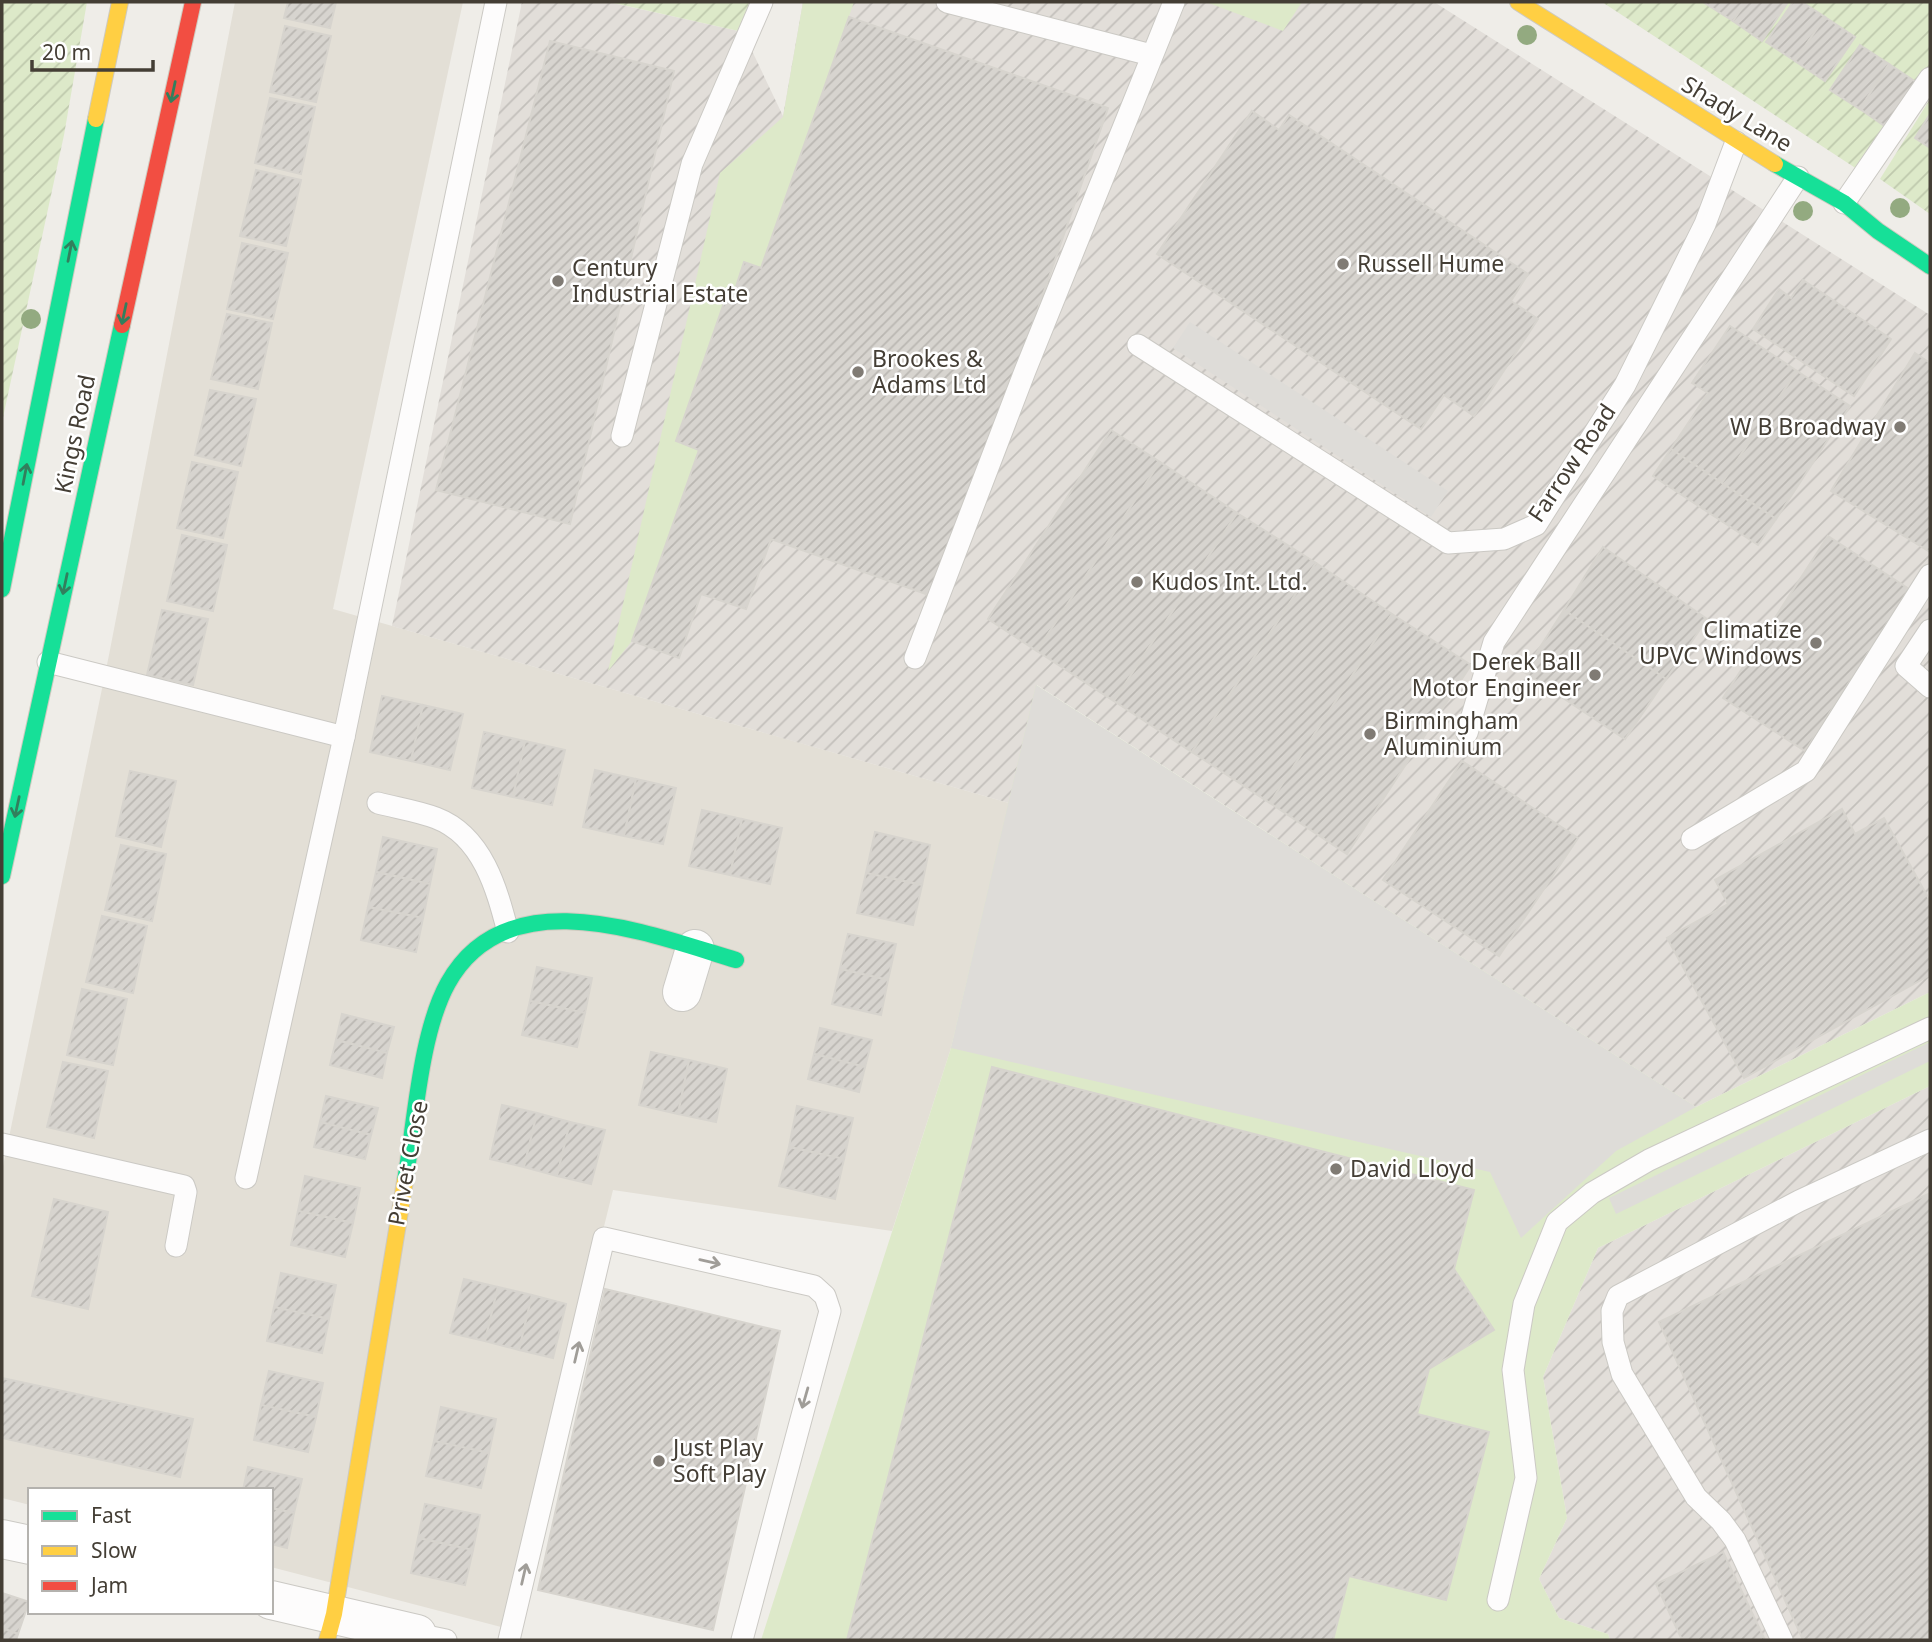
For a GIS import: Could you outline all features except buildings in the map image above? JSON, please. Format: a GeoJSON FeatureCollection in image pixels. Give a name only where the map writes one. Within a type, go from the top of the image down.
{"type":"FeatureCollection","features":[{"type":"Feature","properties":{"kind":"main road","name":"Kings Road"},"geometry":{"type":"LineString","coordinates":[[2,589],[21,523],[120,2]]}},
{"type":"Feature","properties":{"kind":"main road","name":"Kings Road"},"geometry":{"type":"LineString","coordinates":[[2,876],[48,662],[69,537],[193,2]]}},
{"type":"Feature","properties":{"kind":"main road","name":"Shady Lane"},"geometry":{"type":"LineString","coordinates":[[1518,2],[1736,142],[1844,203],[1878,231],[1930,266]]}},
{"type":"Feature","properties":{"kind":"main road","name":"Privet Close"},"geometry":{"type":"LineString","coordinates":[[331,1627],[390,1263],[431,1042],[447,983],[489,940],[526,926],[577,919],[636,930],[736,960]]}},
{"type":"Feature","properties":{"kind":"street"},"geometry":{"type":"LineString","coordinates":[[682,992],[695,949]]}},
{"type":"Feature","properties":{"kind":"street"},"geometry":{"type":"LineString","coordinates":[[2,1539],[28,1545]]}},
{"type":"Feature","properties":{"kind":"street"},"geometry":{"type":"LineString","coordinates":[[273,1601],[331,1627],[431,1637]]}},
{"type":"Feature","properties":{"kind":"lane"},"geometry":{"type":"LineString","coordinates":[[246,1178],[344,737],[496,2]]}},
{"type":"Feature","properties":{"kind":"lane"},"geometry":{"type":"LineString","coordinates":[[622,436],[692,164],[762,2]]}},
{"type":"Feature","properties":{"kind":"lane"},"geometry":{"type":"LineString","coordinates":[[947,2],[1151,55]]}},
{"type":"Feature","properties":{"kind":"lane"},"geometry":{"type":"LineString","coordinates":[[915,658],[1174,2]]}},
{"type":"Feature","properties":{"kind":"lane"},"geometry":{"type":"LineString","coordinates":[[1844,203],[1930,78]]}},
{"type":"Feature","properties":{"kind":"lane","name":"Farrow Road"},"geometry":{"type":"LineString","coordinates":[[1138,345],[1448,543],[1504,539],[1536,525],[1625,385],[1705,224],[1736,142]]}},
{"type":"Feature","properties":{"kind":"lane"},"geometry":{"type":"LineString","coordinates":[[1467,733],[1494,642],[1798,177]]}},
{"type":"Feature","properties":{"kind":"lane"},"geometry":{"type":"LineString","coordinates":[[1692,839],[1806,771],[1930,575]]}},
{"type":"Feature","properties":{"kind":"lane"},"geometry":{"type":"LineString","coordinates":[[1930,630],[1906,666],[1930,687]]}},
{"type":"Feature","properties":{"kind":"lane"},"geometry":{"type":"LineString","coordinates":[[48,662],[344,737]]}},
{"type":"Feature","properties":{"kind":"lane"},"geometry":{"type":"LineString","coordinates":[[378,803],[438,819],[466,838],[493,877],[508,932]]}},
{"type":"Feature","properties":{"kind":"lane"},"geometry":{"type":"LineString","coordinates":[[1498,1600],[1526,1478],[1513,1370],[1524,1304],[1557,1222],[1592,1193],[1649,1160],[1930,1028]]}},
{"type":"Feature","properties":{"kind":"lane"},"geometry":{"type":"LineString","coordinates":[[1782,1640],[1735,1540],[1721,1521],[1696,1497],[1622,1374],[1613,1342],[1612,1311],[1618,1296],[1799,1201],[1930,1140]]}},
{"type":"Feature","properties":{"kind":"lane"},"geometry":{"type":"LineString","coordinates":[[2,1144],[184,1186],[186,1192],[176,1246]]}},
{"type":"Feature","properties":{"kind":"lane"},"geometry":{"type":"LineString","coordinates":[[509,1640],[604,1238],[814,1286],[825,1296],[830,1311],[742,1640]]}},
{"type":"Feature","properties":{"kind":"shaded area"},"geometry":{"type":"Polygon","coordinates":[[[235,2],[463,2],[333,609],[1009,803],[951,1048],[892,1231],[613,1190],[505,1628],[273,1568],[273,1488],[28,1488],[28,1504],[2,1498],[2,1171],[109,655],[235,2]]]}},
{"type":"Feature","properties":{"kind":"shaded area"},"geometry":{"type":"Polygon","coordinates":[[[522,2],[608,2],[743,32],[783,116],[803,2],[1434,2],[1930,315],[1930,992],[1696,1107],[1037,685],[1009,803],[392,626],[522,2]]]}},
{"type":"Feature","properties":{"kind":"shaded area"},"geometry":{"type":"Polygon","coordinates":[[[1190,322],[1448,491],[1431,517],[1173,348],[1190,322]]]}},
{"type":"Feature","properties":{"kind":"shaded area"},"geometry":{"type":"Polygon","coordinates":[[[1036,685],[1696,1107],[1616,1151],[1521,1238],[1490,1172],[951,1048],[1036,685]]]}},
{"type":"Feature","properties":{"kind":"shaded area"},"geometry":{"type":"Polygon","coordinates":[[[1930,1042],[1930,1061],[1616,1214],[1609,1198],[1930,1042]]]}},
{"type":"Feature","properties":{"kind":"shaded area"},"geometry":{"type":"Polygon","coordinates":[[[1930,1086],[1930,1640],[1610,1640],[1608,1634],[1559,1618],[1539,1579],[1567,1518],[1543,1377],[1598,1248],[1930,1086]]]}},
{"type":"Feature","properties":{"kind":"green space"},"geometry":{"type":"Polygon","coordinates":[[[2,2],[87,2],[64,135],[2,422],[2,2]]]}},
{"type":"Feature","properties":{"kind":"green space"},"geometry":{"type":"Polygon","coordinates":[[[609,2],[749,2],[743,32],[609,2]]]}},
{"type":"Feature","properties":{"kind":"green space"},"geometry":{"type":"Polygon","coordinates":[[[803,2],[854,2],[761,268],[744,262],[731,302],[725,300],[676,441],[699,450],[632,641],[608,671],[720,173],[783,117],[803,2]]]}},
{"type":"Feature","properties":{"kind":"green space"},"geometry":{"type":"Polygon","coordinates":[[[1206,2],[1302,2],[1283,31],[1206,2]]]}},
{"type":"Feature","properties":{"kind":"green space"},"geometry":{"type":"Polygon","coordinates":[[[1602,2],[1930,2],[1930,66],[1860,171],[1602,2]]]}},
{"type":"Feature","properties":{"kind":"green space"},"geometry":{"type":"Polygon","coordinates":[[[1930,99],[1930,214],[1880,179],[1930,99]]]}},
{"type":"Feature","properties":{"kind":"green space","name":"David Lloyd"},"geometry":{"type":"Polygon","coordinates":[[[1036,685],[1696,1107],[1930,992],[1930,1086],[1598,1248],[1543,1377],[1567,1518],[1539,1579],[1559,1618],[1608,1634],[1610,1640],[761,1640],[951,1048],[1036,685]]]}},
{"type":"Feature","properties":{"kind":"traffic: fast"},"geometry":{"type":"LineString","coordinates":[[2,589],[96,119]]}},
{"type":"Feature","properties":{"kind":"traffic: fast"},"geometry":{"type":"LineString","coordinates":[[1775,164],[1844,203],[1878,231],[1930,266]]}},
{"type":"Feature","properties":{"kind":"traffic: fast"},"geometry":{"type":"LineString","coordinates":[[2,876],[122,325]]}},
{"type":"Feature","properties":{"kind":"traffic: fast"},"geometry":{"type":"LineString","coordinates":[[405,1181],[420,1079],[431,1027],[448,983],[474,951],[506,931],[542,922],[581,922],[663,938],[736,960]]}},
{"type":"Feature","properties":{"kind":"traffic: slow"},"geometry":{"type":"LineString","coordinates":[[96,119],[120,2]]}},
{"type":"Feature","properties":{"kind":"traffic: slow"},"geometry":{"type":"LineString","coordinates":[[1518,2],[1775,164]]}},
{"type":"Feature","properties":{"kind":"traffic: slow"},"geometry":{"type":"LineString","coordinates":[[327,1640],[334,1614],[405,1181]]}},
{"type":"Feature","properties":{"kind":"traffic: jam"},"geometry":{"type":"LineString","coordinates":[[122,325],[193,2]]}},
{"type":"Feature","properties":{"kind":"place","name":"Russell Hume"},"geometry":{"type":"Point","coordinates":[1343,264]}},
{"type":"Feature","properties":{"kind":"place","name":"Century Industrial Estate"},"geometry":{"type":"Point","coordinates":[558,281]}},
{"type":"Feature","properties":{"kind":"place","name":"Brookes & Adams Ltd"},"geometry":{"type":"Point","coordinates":[858,372]}},
{"type":"Feature","properties":{"kind":"place","name":"W B Broadway"},"geometry":{"type":"Point","coordinates":[1900,427]}},
{"type":"Feature","properties":{"kind":"place","name":"Kudos Int. Ltd."},"geometry":{"type":"Point","coordinates":[1137,582]}},
{"type":"Feature","properties":{"kind":"place","name":"Climatize UPVC Windows"},"geometry":{"type":"Point","coordinates":[1816,643]}},
{"type":"Feature","properties":{"kind":"place","name":"Derek Ball Motor Engineer"},"geometry":{"type":"Point","coordinates":[1595,675]}},
{"type":"Feature","properties":{"kind":"place","name":"Birmingham Aluminium"},"geometry":{"type":"Point","coordinates":[1370,734]}},
{"type":"Feature","properties":{"kind":"place","name":"David Lloyd"},"geometry":{"type":"Point","coordinates":[1336,1169]}},
{"type":"Feature","properties":{"kind":"place","name":"Just Play Soft Play"},"geometry":{"type":"Point","coordinates":[659,1461]}}]}
